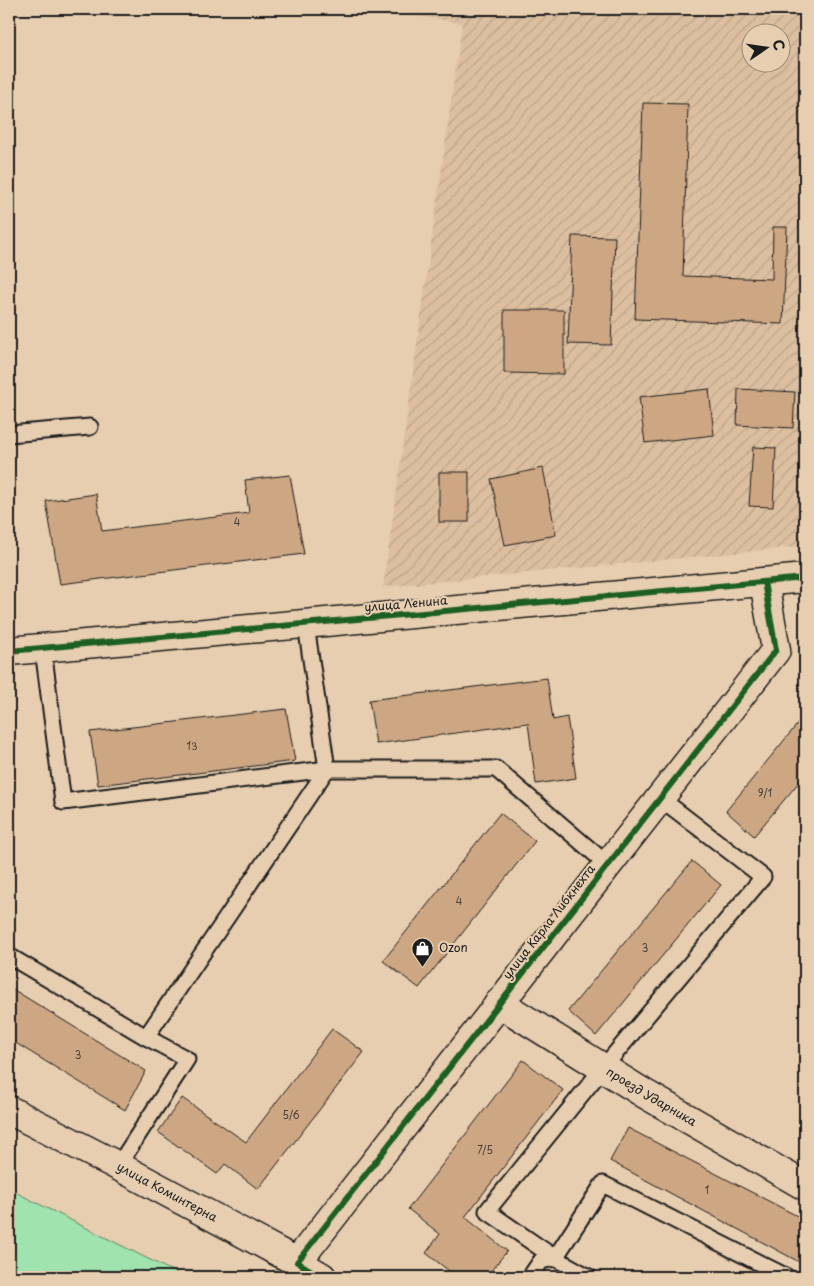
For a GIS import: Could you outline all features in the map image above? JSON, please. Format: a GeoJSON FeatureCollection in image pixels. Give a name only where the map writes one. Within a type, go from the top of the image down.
{"type":"FeatureCollection","features":[{"type":"Feature","properties":{"kind":"street","name":"улица Ленина"},"geometry":{"type":"LineString","coordinates":[[9,651],[805,578]]}},
{"type":"Feature","properties":{"kind":"street","name":"улица Карла Либкнехта"},"geometry":{"type":"LineString","coordinates":[[298,1270],[499,1004],[776,650],[764,582]]}},
{"type":"Feature","properties":{"kind":"street","name":"проезд Ударника"},"geometry":{"type":"LineString","coordinates":[[499,1004],[645,1094],[805,1186]]}},
{"type":"Feature","properties":{"kind":"street","name":"улица Коминтерна"},"geometry":{"type":"LineString","coordinates":[[9,1110],[118,1166],[298,1270],[322,1277]]}},
{"type":"Feature","properties":{"kind":"lane"},"geometry":{"type":"LineString","coordinates":[[9,434],[90,427]]}},
{"type":"Feature","properties":{"kind":"lane"},"geometry":{"type":"LineString","coordinates":[[146,1037],[327,769],[306,625]]}},
{"type":"Feature","properties":{"kind":"lane"},"geometry":{"type":"LineString","coordinates":[[43,649],[63,802],[327,769],[496,769],[608,865]]}},
{"type":"Feature","properties":{"kind":"lane"},"geometry":{"type":"LineString","coordinates":[[589,1277],[555,1258],[487,1211],[603,1068],[763,877],[660,798]]}},
{"type":"Feature","properties":{"kind":"lane"},"geometry":{"type":"LineString","coordinates":[[9,956],[187,1060],[118,1166]]}},
{"type":"Feature","properties":{"kind":"lane"},"geometry":{"type":"LineString","coordinates":[[530,1277],[540,1261],[555,1258],[603,1184],[787,1277]]}},
{"type":"Feature","properties":{"kind":"shaded area"},"geometry":{"type":"Polygon","coordinates":[[[373,9],[805,9],[805,546],[383,587],[462,23],[373,9]]]}},
{"type":"Feature","properties":{"kind":"green space"},"geometry":{"type":"Polygon","coordinates":[[[9,1189],[184,1277],[9,1277],[9,1189]]]}},
{"type":"Feature","properties":{"kind":"building"},"geometry":{"type":"Polygon","coordinates":[[[643,103],[688,104],[683,276],[772,279],[773,227],[787,227],[783,324],[635,319],[643,103]]]}},
{"type":"Feature","properties":{"kind":"building"},"geometry":{"type":"Polygon","coordinates":[[[572,236],[615,237],[611,345],[568,344],[572,236]]]}},
{"type":"Feature","properties":{"kind":"building"},"geometry":{"type":"Polygon","coordinates":[[[504,310],[564,310],[564,374],[504,373],[504,310]]]}},
{"type":"Feature","properties":{"kind":"building"},"geometry":{"type":"Polygon","coordinates":[[[709,389],[714,435],[645,443],[639,397],[709,389]]]}},
{"type":"Feature","properties":{"kind":"building"},"geometry":{"type":"Polygon","coordinates":[[[738,389],[795,392],[793,428],[737,425],[738,389]]]}},
{"type":"Feature","properties":{"kind":"building"},"geometry":{"type":"Polygon","coordinates":[[[753,447],[776,448],[773,507],[749,506],[753,447]]]}},
{"type":"Feature","properties":{"kind":"building"},"geometry":{"type":"Polygon","coordinates":[[[543,468],[556,535],[505,545],[491,479],[543,468]]]}},
{"type":"Feature","properties":{"kind":"building"},"geometry":{"type":"Polygon","coordinates":[[[439,472],[469,472],[469,522],[439,522],[439,472]]]}},
{"type":"Feature","properties":{"kind":"building"},"geometry":{"type":"Polygon","coordinates":[[[290,475],[304,554],[60,584],[46,501],[96,494],[102,531],[249,513],[245,480],[290,475]]]}},
{"type":"Feature","properties":{"kind":"building"},"geometry":{"type":"Polygon","coordinates":[[[547,678],[553,720],[567,717],[576,778],[536,784],[528,723],[376,744],[369,700],[547,678]]]}},
{"type":"Feature","properties":{"kind":"building"},"geometry":{"type":"Polygon","coordinates":[[[286,709],[295,761],[98,785],[90,732],[286,709]]]}},
{"type":"Feature","properties":{"kind":"building"},"geometry":{"type":"Polygon","coordinates":[[[805,715],[805,775],[754,836],[726,811],[805,715]]]}},
{"type":"Feature","properties":{"kind":"building"},"geometry":{"type":"Polygon","coordinates":[[[500,813],[535,841],[419,988],[383,961],[500,813]]]}},
{"type":"Feature","properties":{"kind":"building"},"geometry":{"type":"Polygon","coordinates":[[[692,861],[721,885],[596,1036],[568,1011],[692,861]]]}},
{"type":"Feature","properties":{"kind":"building"},"geometry":{"type":"Polygon","coordinates":[[[9,987],[146,1071],[125,1110],[9,1039],[9,987]]]}},
{"type":"Feature","properties":{"kind":"building"},"geometry":{"type":"Polygon","coordinates":[[[332,1029],[364,1052],[258,1189],[225,1164],[217,1174],[158,1132],[182,1098],[246,1142],[332,1029]]]}},
{"type":"Feature","properties":{"kind":"building"},"geometry":{"type":"Polygon","coordinates":[[[523,1060],[563,1090],[465,1217],[507,1251],[486,1277],[457,1277],[426,1253],[440,1234],[408,1209],[523,1060]]]}},
{"type":"Feature","properties":{"kind":"building"},"geometry":{"type":"Polygon","coordinates":[[[628,1128],[805,1220],[805,1265],[610,1161],[628,1128]]]}},
{"type":"Feature","properties":{"kind":"cycle path"},"geometry":{"type":"LineString","coordinates":[[9,651],[805,578]]}},
{"type":"Feature","properties":{"kind":"cycle path"},"geometry":{"type":"LineString","coordinates":[[322,1277],[297,1262],[776,650],[764,582]]}},
{"type":"Feature","properties":{"kind":"place","name":"Ozon"},"geometry":{"type":"Point","coordinates":[423,967]}}]}
